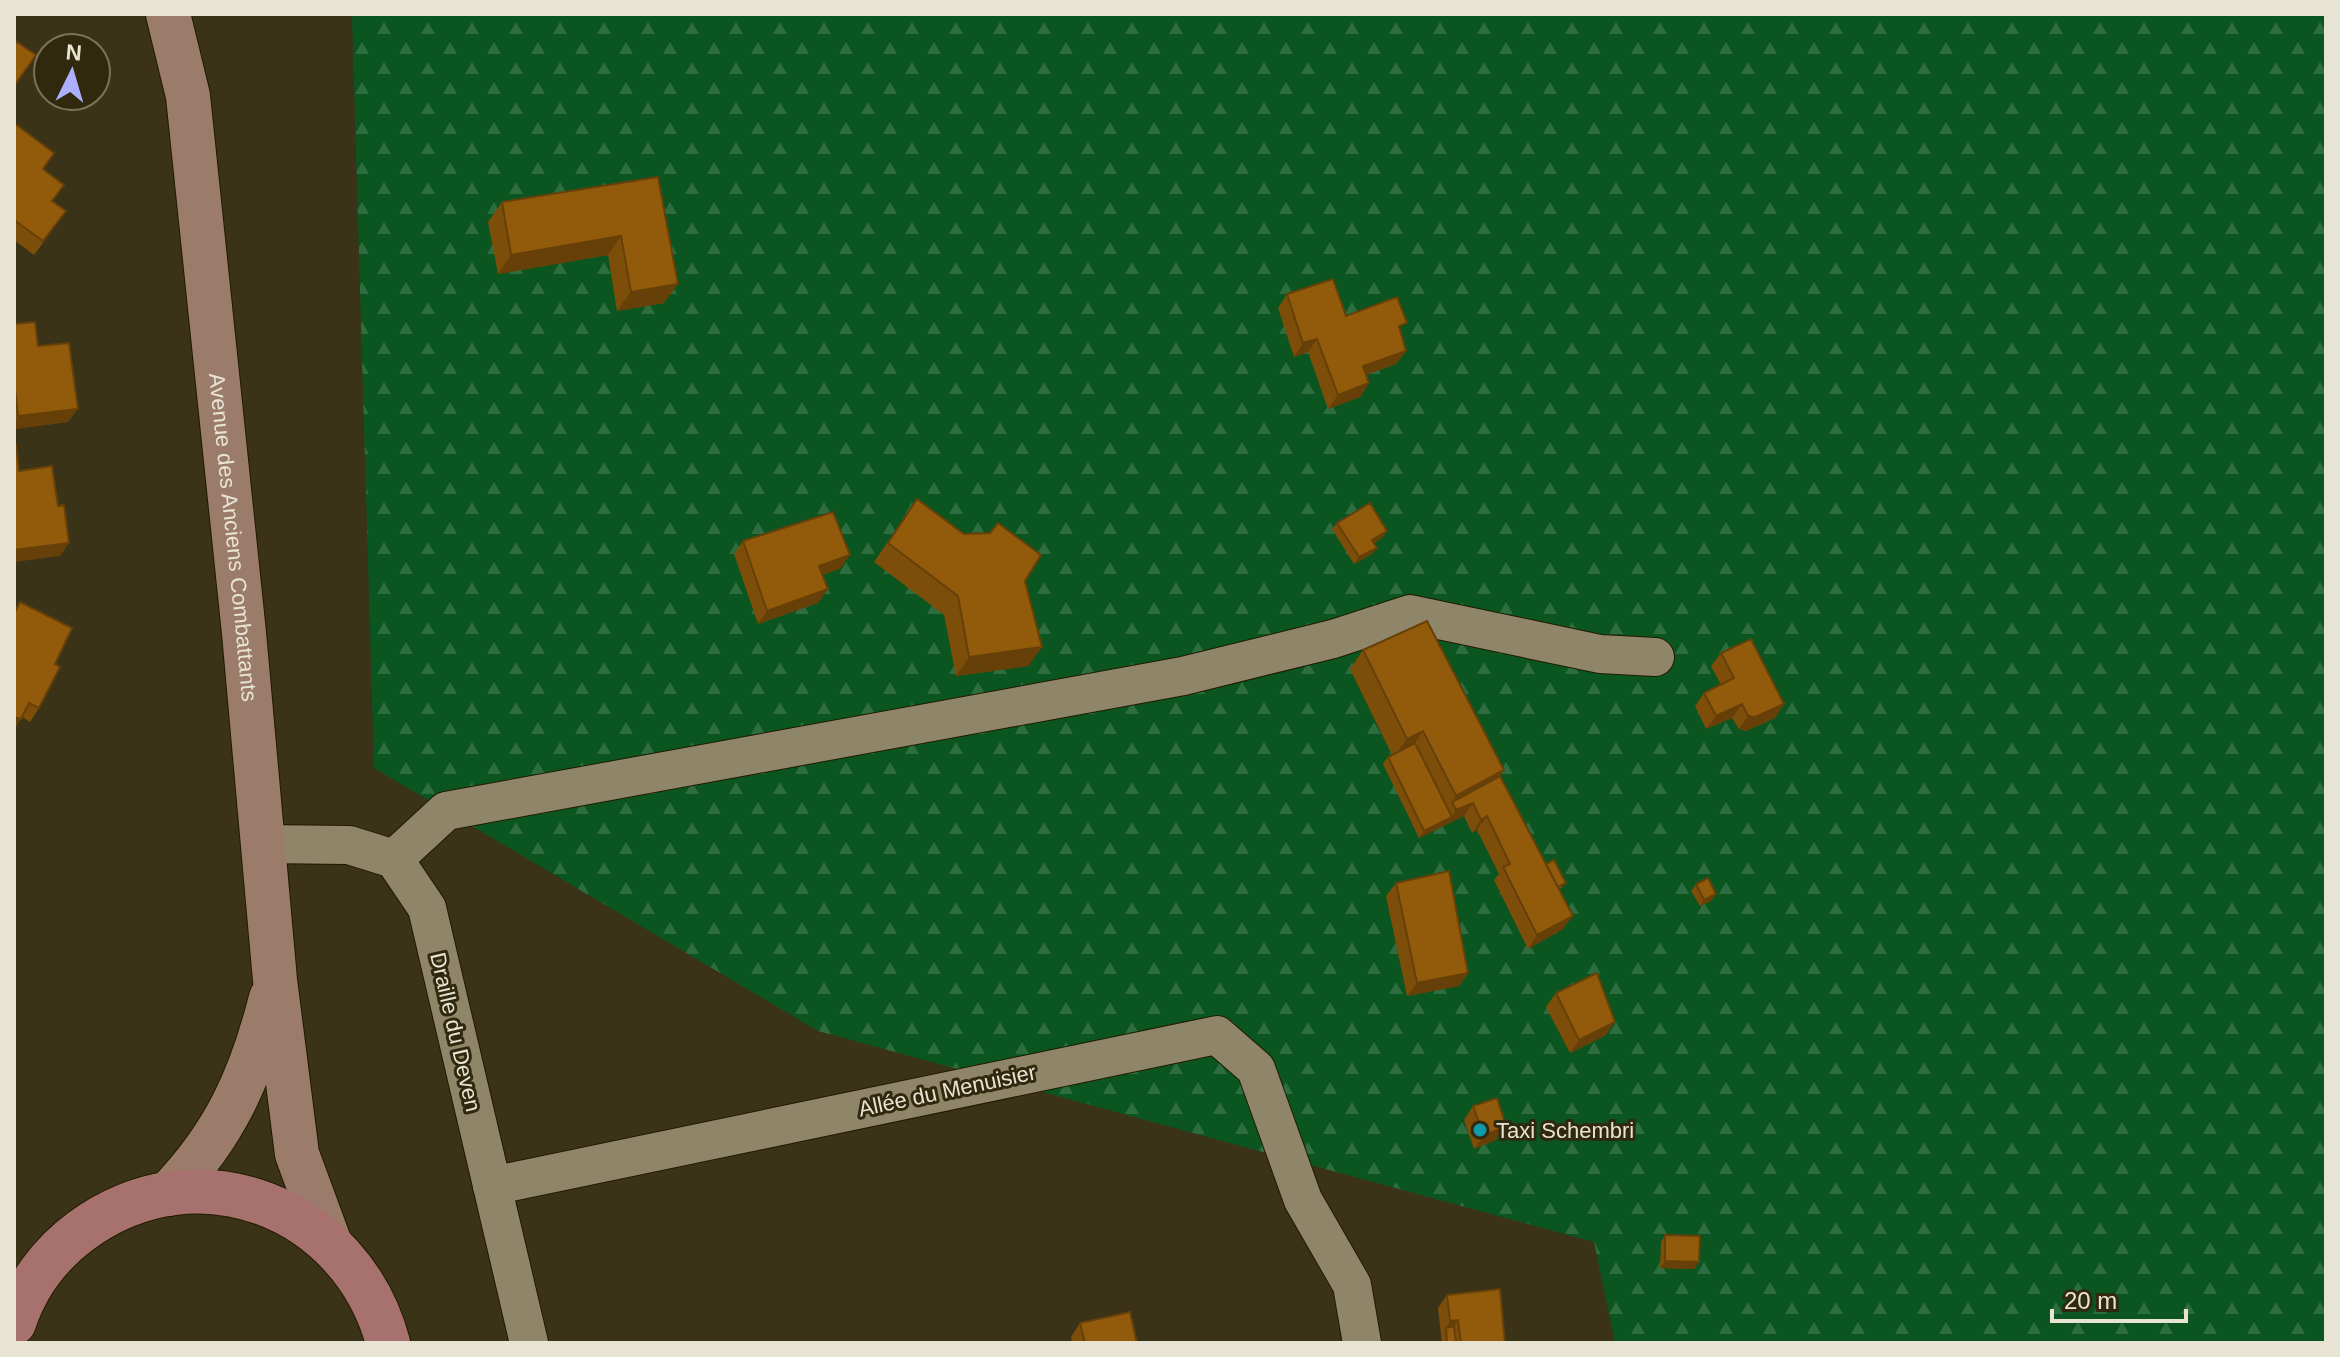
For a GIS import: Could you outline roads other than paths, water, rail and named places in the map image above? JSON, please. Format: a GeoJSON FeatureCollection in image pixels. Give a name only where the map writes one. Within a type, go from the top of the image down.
{"type":"FeatureCollection","features":[{"type":"Feature","properties":{"kind":"main road","name":"Avenue des Anciens Combattants"},"geometry":{"type":"LineString","coordinates":[[168,14],[188,96]]}},
{"type":"Feature","properties":{"kind":"main road","name":"Avenue des Anciens Combattants"},"geometry":{"type":"LineString","coordinates":[[193,14],[188,96],[275,980],[297,1154],[329,1241]]}},
{"type":"Feature","properties":{"kind":"main road","name":"Avenue des Anciens Combattants"},"geometry":{"type":"LineString","coordinates":[[168,1194],[201,1160],[233,1109],[259,1047],[275,980]]}},
{"type":"Feature","properties":{"kind":"main road"},"geometry":{"type":"LineString","coordinates":[[14,1323],[27,1271],[96,1220],[130,1204],[168,1194],[211,1191],[253,1199],[294,1216],[329,1241],[359,1275],[381,1316],[388,1343]]}},
{"type":"Feature","properties":{"kind":"street"},"geometry":{"type":"LineString","coordinates":[[263,844],[349,845],[394,859],[446,811],[1183,676],[1333,639],[1410,614],[1600,654],[1655,657]]}},
{"type":"Feature","properties":{"kind":"street","name":"Draille du Deven"},"geometry":{"type":"LineString","coordinates":[[394,859],[427,908],[529,1343]]}},
{"type":"Feature","properties":{"kind":"street","name":"Allée du Menuisier"},"geometry":{"type":"LineString","coordinates":[[492,1186],[1217,1035],[1256,1069],[1303,1200],[1352,1285],[1362,1343]]}},
{"type":"Feature","properties":{"kind":"place","name":"Taxi Schembri"},"geometry":{"type":"Point","coordinates":[1480,1130]}}]}
